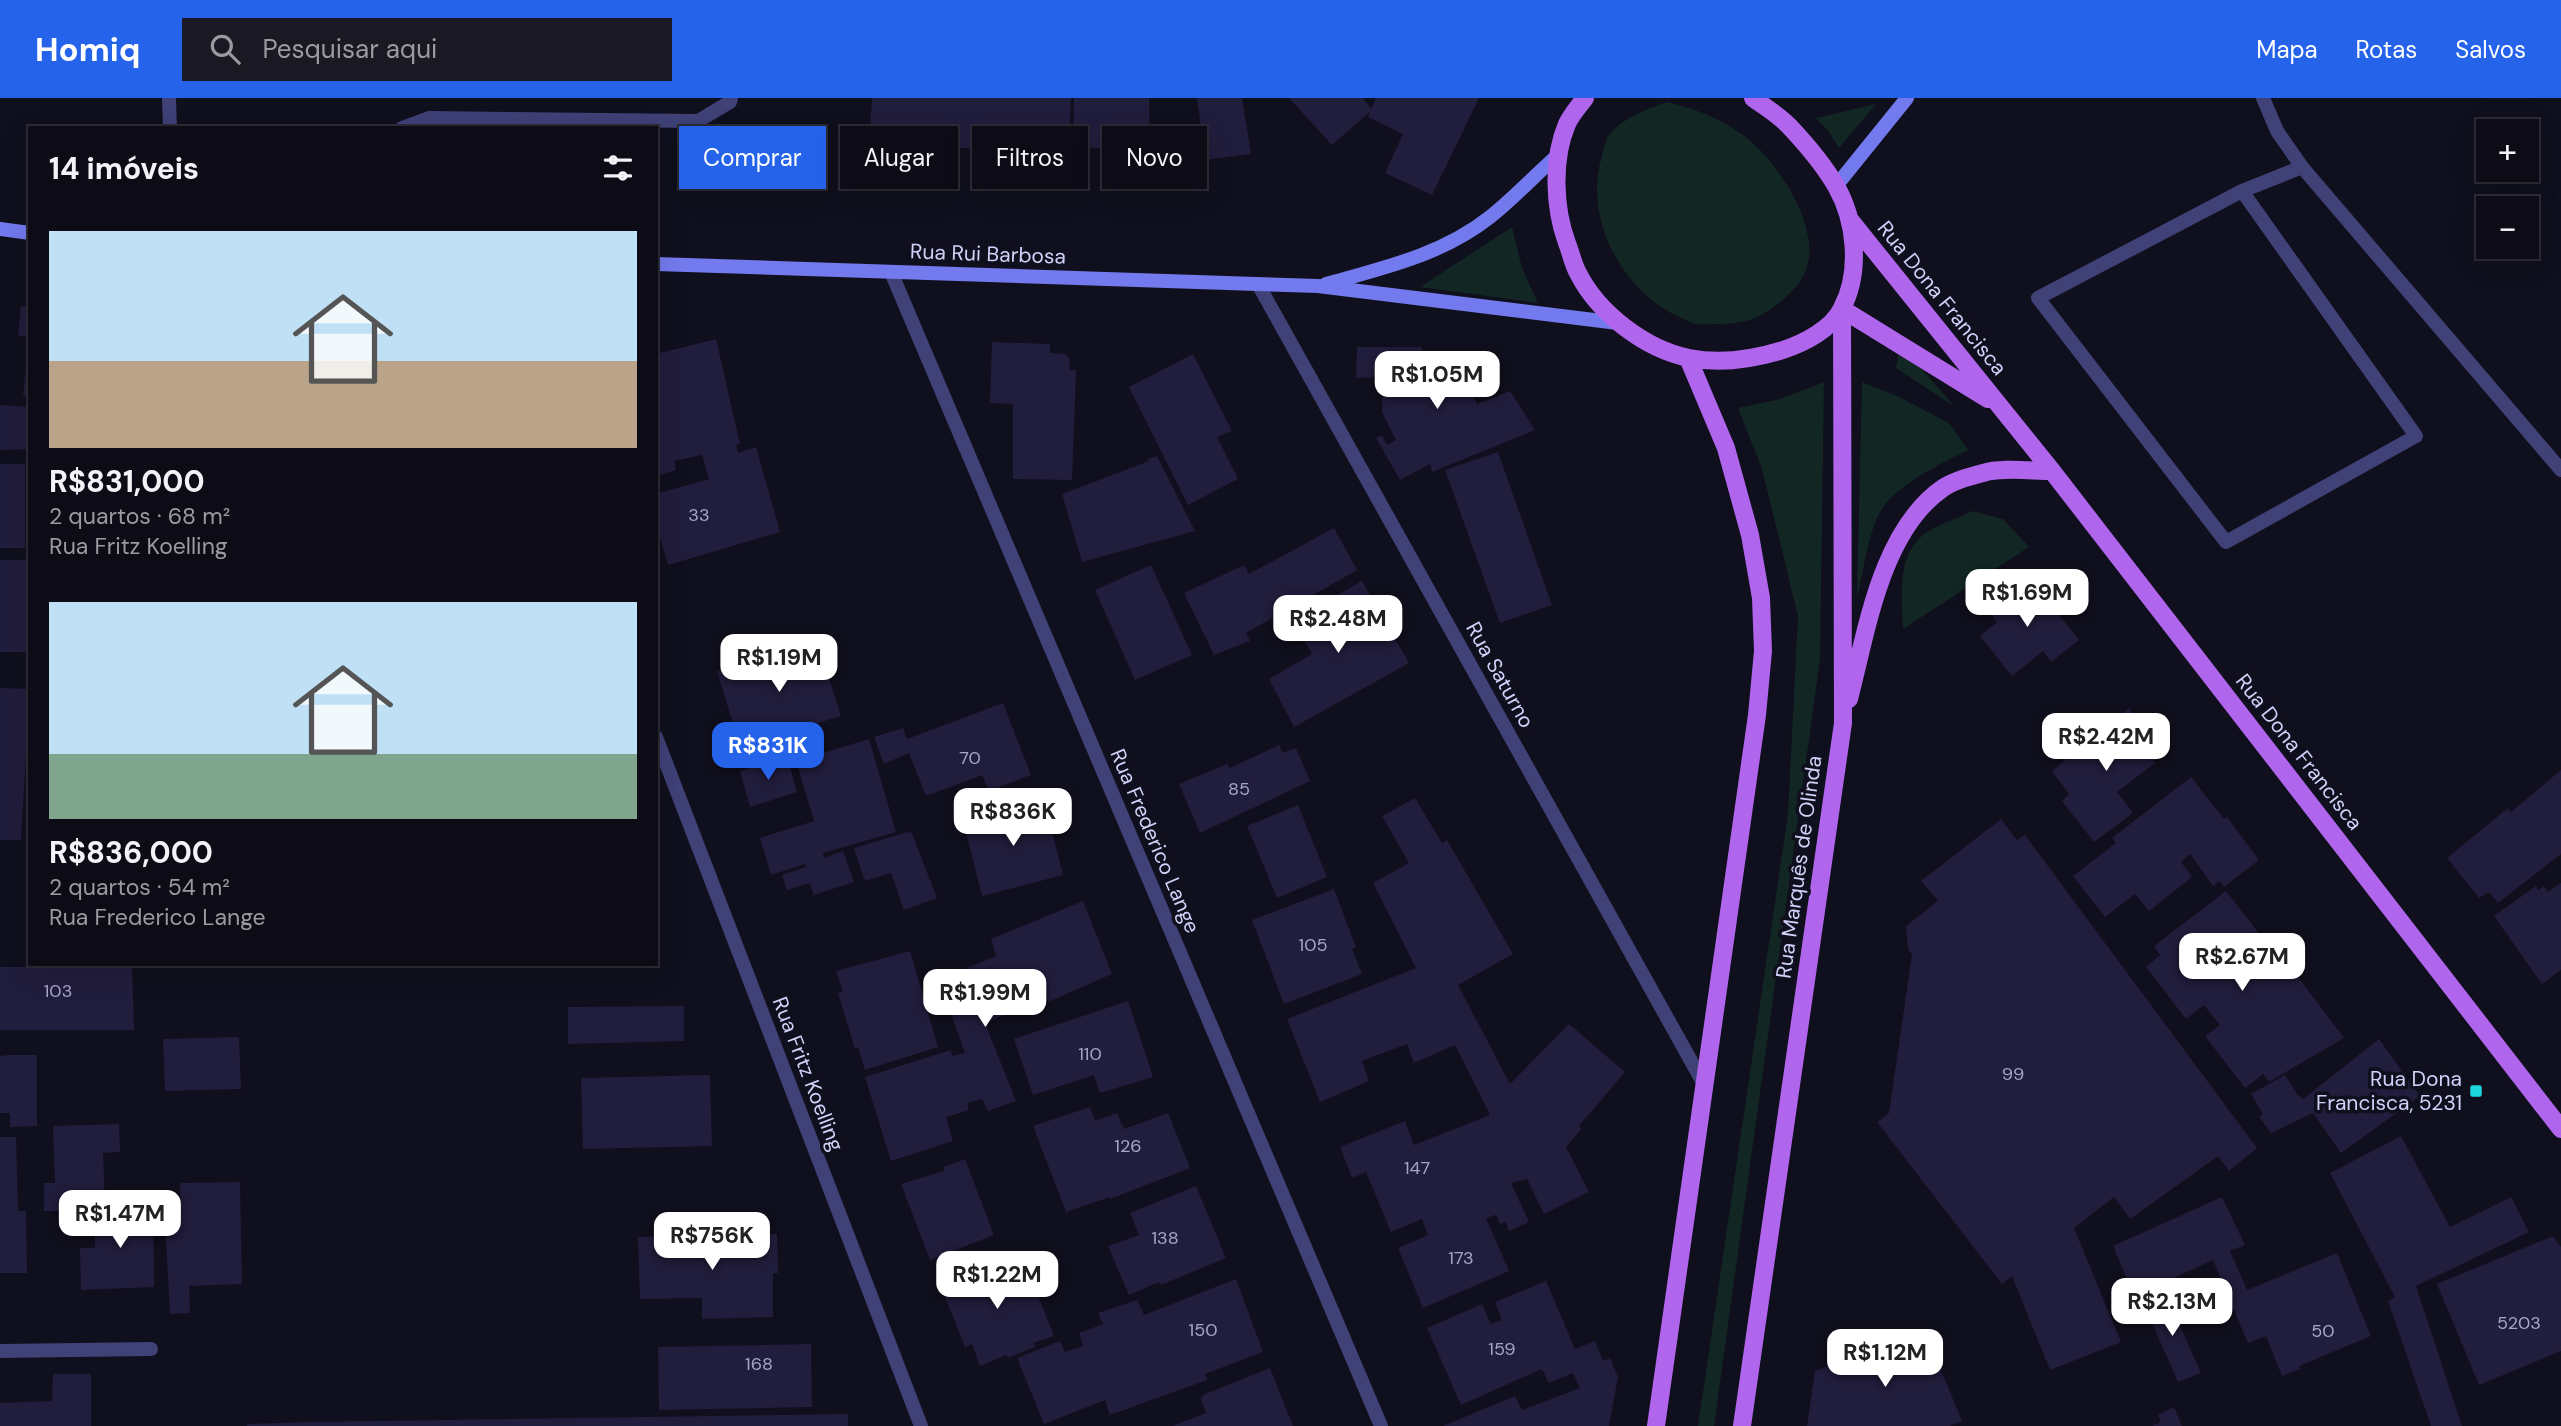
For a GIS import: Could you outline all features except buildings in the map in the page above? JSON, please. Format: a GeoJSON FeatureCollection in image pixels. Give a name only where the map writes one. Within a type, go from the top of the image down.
{"type":"FeatureCollection","features":[{"type":"Feature","properties":{"kind":"main road"},"geometry":{"type":"LineString","coordinates":[[1564,98],[1567,122]]}},
{"type":"Feature","properties":{"kind":"main road"},"geometry":{"type":"LineString","coordinates":[[1585,98],[1567,122],[1558,155],[1558,199],[1564,235],[1578,274],[1618,323],[1650,343],[1688,358],[1730,360],[1763,356],[1795,346],[1824,329],[1842,309],[1854,269],[1850,220],[1836,186],[1789,126],[1753,98]]}},
{"type":"Feature","properties":{"kind":"main road"},"geometry":{"type":"LineString","coordinates":[[1836,186],[1907,98]]}},
{"type":"Feature","properties":{"kind":"main road","name":"Rua Rui Barbosa"},"geometry":{"type":"LineString","coordinates":[[1318,286],[1406,262],[1450,243],[1489,218],[1558,155]]}},
{"type":"Feature","properties":{"kind":"main road","name":"Rua Dona Francisca"},"geometry":{"type":"LineString","coordinates":[[1850,220],[2052,471],[2561,1129]]}},
{"type":"Feature","properties":{"kind":"main road"},"geometry":{"type":"LineString","coordinates":[[0,229],[28,233]]}},
{"type":"Feature","properties":{"kind":"main road","name":"Rua Rui Barbosa"},"geometry":{"type":"LineString","coordinates":[[658,264],[1318,286],[1618,323]]}},
{"type":"Feature","properties":{"kind":"main road","name":"Rua Dona Francisca"},"geometry":{"type":"LineString","coordinates":[[1842,309],[1998,405]]}},
{"type":"Feature","properties":{"kind":"main road","name":"Rua Marquês de Olinda"},"geometry":{"type":"LineString","coordinates":[[1742,1426],[1843,723],[1842,309]]}},
{"type":"Feature","properties":{"kind":"main road"},"geometry":{"type":"LineString","coordinates":[[1656,1426],[1758,715],[1763,651],[1761,598],[1750,535],[1726,447],[1688,358]]}},
{"type":"Feature","properties":{"kind":"main road"},"geometry":{"type":"LineString","coordinates":[[1843,723],[1878,589],[1895,546],[1912,518],[1945,486],[1986,472],[2052,471]]}},
{"type":"Feature","properties":{"kind":"street"},"geometry":{"type":"LineString","coordinates":[[169,98],[170,126]]}},
{"type":"Feature","properties":{"kind":"street"},"geometry":{"type":"LineString","coordinates":[[407,126],[429,118],[698,121],[730,102],[731,98]]}},
{"type":"Feature","properties":{"kind":"street"},"geometry":{"type":"LineString","coordinates":[[2263,98],[2277,131],[2302,167],[2561,470]]}},
{"type":"Feature","properties":{"kind":"street"},"geometry":{"type":"LineString","coordinates":[[2242,191],[2416,436],[2226,542],[2038,298],[2242,191],[2302,167]]}},
{"type":"Feature","properties":{"kind":"street","name":"Rua Frederico Lange"},"geometry":{"type":"LineString","coordinates":[[891,272],[1381,1426]]}},
{"type":"Feature","properties":{"kind":"street","name":"Rua Saturno"},"geometry":{"type":"LineString","coordinates":[[1258,284],[1705,1086]]}},
{"type":"Feature","properties":{"kind":"street","name":"Rua Fritz Koelling"},"geometry":{"type":"LineString","coordinates":[[658,742],[921,1426]]}},
{"type":"Feature","properties":{"kind":"street"},"geometry":{"type":"LineString","coordinates":[[0,1351],[151,1349]]}},
{"type":"Feature","properties":{"kind":"green space"},"geometry":{"type":"Polygon","coordinates":[[[1667,102],[1714,118],[1732,127],[1753,143],[1778,172],[1798,206],[1809,242],[1807,267],[1796,287],[1785,298],[1753,319],[1701,324],[1677,316],[1657,304],[1639,288],[1611,249],[1598,203],[1597,179],[1607,138],[1628,119],[1667,102]]]}},
{"type":"Feature","properties":{"kind":"green space"},"geometry":{"type":"Polygon","coordinates":[[[1876,104],[1839,148],[1816,118],[1876,104]]]}},
{"type":"Feature","properties":{"kind":"green space"},"geometry":{"type":"Polygon","coordinates":[[[1512,227],[1522,268],[1538,303],[1420,287],[1512,227]]]}},
{"type":"Feature","properties":{"kind":"green space"},"geometry":{"type":"Polygon","coordinates":[[[1900,344],[1955,407],[1896,368],[1900,344]]]}},
{"type":"Feature","properties":{"kind":"green space"},"geometry":{"type":"Polygon","coordinates":[[[1824,382],[1820,659],[1714,1426],[1698,1426],[1788,814],[1798,616],[1762,469],[1738,408],[1781,399],[1824,382]]]}},
{"type":"Feature","properties":{"kind":"green space"},"geometry":{"type":"Polygon","coordinates":[[[1862,382],[1899,397],[1949,423],[1968,450],[1916,478],[1883,507],[1870,537],[1857,598],[1862,382]]]}},
{"type":"Feature","properties":{"kind":"green space"},"geometry":{"type":"Polygon","coordinates":[[[1972,511],[2003,519],[2029,547],[1903,629],[1902,579],[1908,555],[1914,544],[1940,525],[1972,511]]]}},
{"type":"Feature","properties":{"kind":"place","name":"Rua Dona Francisca, 5231"},"geometry":{"type":"Point","coordinates":[2476,1091]}}]}
